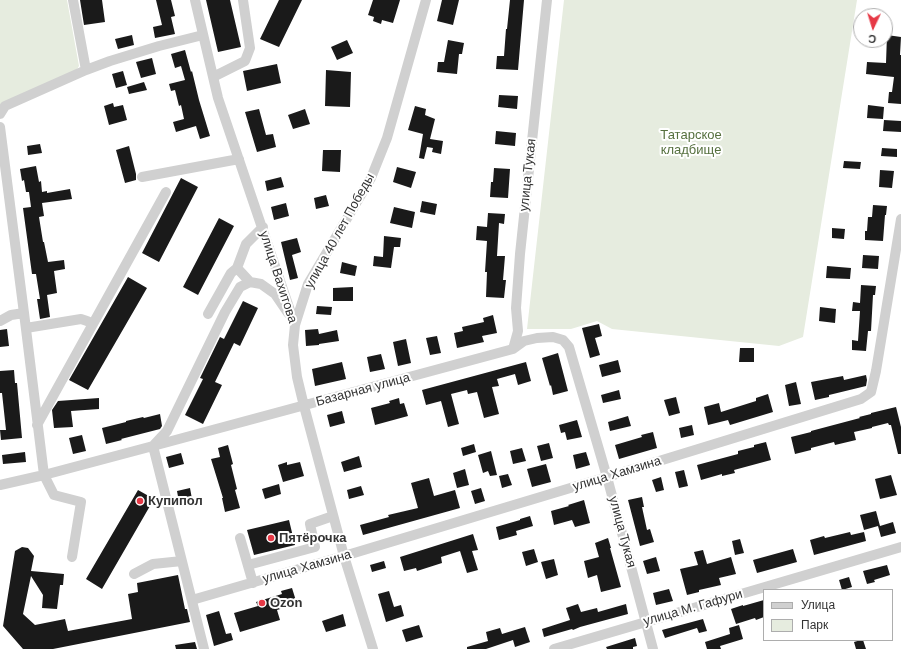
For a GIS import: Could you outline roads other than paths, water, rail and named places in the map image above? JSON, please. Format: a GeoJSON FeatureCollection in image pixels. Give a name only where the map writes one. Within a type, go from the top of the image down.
{"type":"FeatureCollection","features":[{"type":"Feature","properties":{"kind":"street"},"geometry":{"type":"LineString","coordinates":[[73,0],[86,70]]}},
{"type":"Feature","properties":{"kind":"street","name":"улица Вахитова"},"geometry":{"type":"LineString","coordinates":[[195,0],[218,98],[295,325],[293,345],[297,377],[344,556],[373,649]]}},
{"type":"Feature","properties":{"kind":"street"},"geometry":{"type":"LineString","coordinates":[[213,77],[245,61],[250,48],[243,0]]}},
{"type":"Feature","properties":{"kind":"street","name":"улица 40 лет Победы"},"geometry":{"type":"LineString","coordinates":[[295,325],[308,284],[371,178],[387,138],[426,0]]}},
{"type":"Feature","properties":{"kind":"street","name":"улица Тукая"},"geometry":{"type":"LineString","coordinates":[[513,349],[518,331],[516,308],[520,254],[547,0]]}},
{"type":"Feature","properties":{"kind":"street"},"geometry":{"type":"LineString","coordinates":[[0,114],[5,106],[86,70],[159,46],[203,35]]}},
{"type":"Feature","properties":{"kind":"street"},"geometry":{"type":"LineString","coordinates":[[0,127],[44,475],[54,495],[81,502],[72,557]]}},
{"type":"Feature","properties":{"kind":"street"},"geometry":{"type":"LineString","coordinates":[[142,177],[239,159]]}},
{"type":"Feature","properties":{"kind":"street"},"geometry":{"type":"LineString","coordinates":[[37,425],[166,192]]}},
{"type":"Feature","properties":{"kind":"street","name":"улица Хамзина"},"geometry":{"type":"LineString","coordinates":[[192,600],[607,477],[861,399],[871,392],[876,371],[901,219]]}},
{"type":"Feature","properties":{"kind":"street"},"geometry":{"type":"LineString","coordinates":[[208,314],[231,273],[237,268],[246,244],[262,227]]}},
{"type":"Feature","properties":{"kind":"street"},"geometry":{"type":"LineString","coordinates":[[237,268],[250,282]]}},
{"type":"Feature","properties":{"kind":"street"},"geometry":{"type":"LineString","coordinates":[[204,649],[153,446],[167,431],[230,303],[240,286],[250,282],[261,284],[275,294],[295,325]]}},
{"type":"Feature","properties":{"kind":"street"},"geometry":{"type":"LineString","coordinates":[[0,321],[11,315],[24,313]]}},
{"type":"Feature","properties":{"kind":"street"},"geometry":{"type":"LineString","coordinates":[[26,328],[81,319],[93,324]]}},
{"type":"Feature","properties":{"kind":"street","name":"Базарная улица"},"geometry":{"type":"LineString","coordinates":[[0,485],[44,475],[513,349],[524,341],[537,338],[554,337],[562,340],[569,347]]}},
{"type":"Feature","properties":{"kind":"street","name":"улица Тукая"},"geometry":{"type":"LineString","coordinates":[[569,347],[607,477],[653,649]]}},
{"type":"Feature","properties":{"kind":"street"},"geometry":{"type":"LineString","coordinates":[[248,565],[315,547],[310,524],[333,516]]}},
{"type":"Feature","properties":{"kind":"street"},"geometry":{"type":"LineString","coordinates":[[240,538],[253,582]]}},
{"type":"Feature","properties":{"kind":"street","name":"улица М. Гафури"},"geometry":{"type":"LineString","coordinates":[[554,649],[901,547]]}},
{"type":"Feature","properties":{"kind":"street"},"geometry":{"type":"LineString","coordinates":[[134,574],[153,564],[182,561]]}},
{"type":"Feature","properties":{"kind":"place","name":"Купипол"},"geometry":{"type":"Point","coordinates":[140,501]}},
{"type":"Feature","properties":{"kind":"place","name":"Пятёрочка"},"geometry":{"type":"Point","coordinates":[271,538]}},
{"type":"Feature","properties":{"kind":"place","name":"Ozon"},"geometry":{"type":"Point","coordinates":[262,603]}},
{"type":"Feature","properties":{"kind":"park label","name":"Татарское кладбище"},"geometry":{"type":"Point","coordinates":[691,142]}}]}
